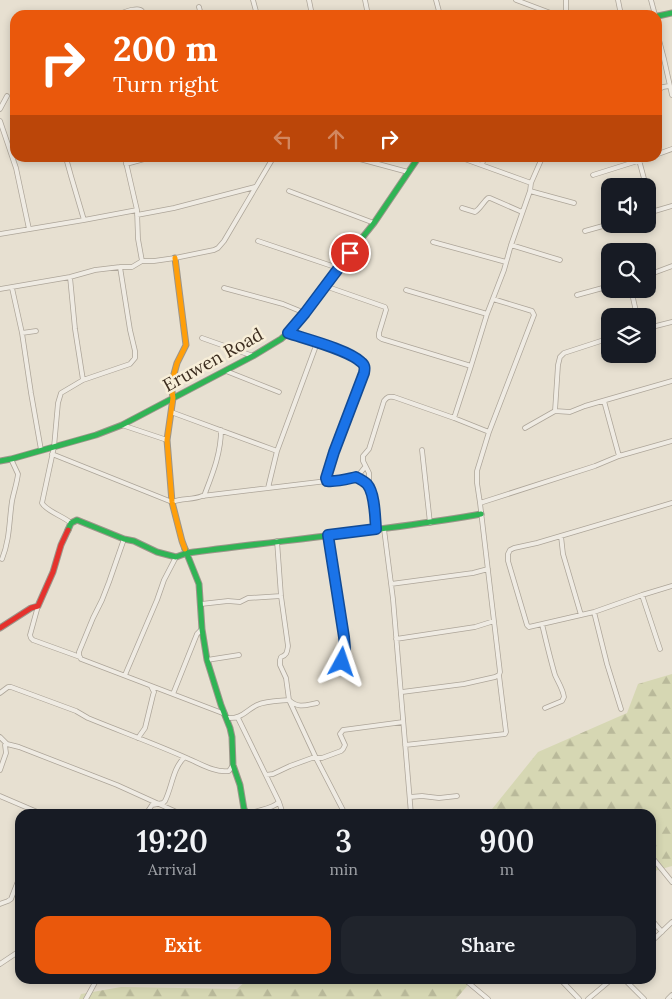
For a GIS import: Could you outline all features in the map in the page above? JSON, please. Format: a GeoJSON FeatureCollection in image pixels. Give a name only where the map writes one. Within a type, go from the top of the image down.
{"type":"FeatureCollection","features":[{"type":"Feature","properties":{"kind":"street"},"geometry":{"type":"LineString","coordinates":[[516,0],[543,10]]}},
{"type":"Feature","properties":{"kind":"street"},"geometry":{"type":"LineString","coordinates":[[662,51],[672,95]]}},
{"type":"Feature","properties":{"kind":"street"},"geometry":{"type":"LineString","coordinates":[[662,88],[669,86]]}},
{"type":"Feature","properties":{"kind":"street"},"geometry":{"type":"LineString","coordinates":[[0,109],[6,96]]}},
{"type":"Feature","properties":{"kind":"street"},"geometry":{"type":"LineString","coordinates":[[0,120],[10,150]]}},
{"type":"Feature","properties":{"kind":"street"},"geometry":{"type":"LineString","coordinates":[[14,162],[29,230]]}},
{"type":"Feature","properties":{"kind":"street"},"geometry":{"type":"LineString","coordinates":[[67,162],[84,220]]}},
{"type":"Feature","properties":{"kind":"street"},"geometry":{"type":"LineString","coordinates":[[133,162],[126,164],[137,210],[138,239],[142,261]]}},
{"type":"Feature","properties":{"kind":"street"},"geometry":{"type":"LineString","coordinates":[[0,289],[70,277],[95,270],[132,267],[142,261],[175,258],[218,248],[224,242],[270,162]]}},
{"type":"Feature","properties":{"kind":"street"},"geometry":{"type":"LineString","coordinates":[[371,162],[408,172]]}},
{"type":"Feature","properties":{"kind":"street","name":"Eruwen Road"},"geometry":{"type":"LineString","coordinates":[[0,461],[11,460],[54,446],[96,436],[122,425],[226,371],[288,333],[374,223],[415,162]]}},
{"type":"Feature","properties":{"kind":"street"},"geometry":{"type":"LineString","coordinates":[[473,162],[531,183]]}},
{"type":"Feature","properties":{"kind":"street"},"geometry":{"type":"LineString","coordinates":[[454,418],[487,314],[504,270],[530,191],[531,183],[540,162]]}},
{"type":"Feature","properties":{"kind":"street"},"geometry":{"type":"LineString","coordinates":[[593,175],[633,162]]}},
{"type":"Feature","properties":{"kind":"street"},"geometry":{"type":"LineString","coordinates":[[640,162],[644,178]]}},
{"type":"Feature","properties":{"kind":"street"},"geometry":{"type":"LineString","coordinates":[[137,215],[174,208],[255,187]]}},
{"type":"Feature","properties":{"kind":"street"},"geometry":{"type":"LineString","coordinates":[[289,191],[374,223]]}},
{"type":"Feature","properties":{"kind":"street"},"geometry":{"type":"LineString","coordinates":[[530,191],[574,203]]}},
{"type":"Feature","properties":{"kind":"street"},"geometry":{"type":"LineString","coordinates":[[462,208],[475,212],[490,198],[522,212]]}},
{"type":"Feature","properties":{"kind":"street"},"geometry":{"type":"LineString","coordinates":[[656,211],[672,206]]}},
{"type":"Feature","properties":{"kind":"street"},"geometry":{"type":"LineString","coordinates":[[0,234],[137,210]]}},
{"type":"Feature","properties":{"kind":"street"},"geometry":{"type":"LineString","coordinates":[[585,231],[601,227]]}},
{"type":"Feature","properties":{"kind":"street"},"geometry":{"type":"LineString","coordinates":[[258,241],[338,268]]}},
{"type":"Feature","properties":{"kind":"street"},"geometry":{"type":"LineString","coordinates":[[433,242],[506,262]]}},
{"type":"Feature","properties":{"kind":"street"},"geometry":{"type":"LineString","coordinates":[[511,245],[560,260]]}},
{"type":"Feature","properties":{"kind":"street"},"geometry":{"type":"LineString","coordinates":[[175,258],[186,345],[177,363],[171,384],[173,398],[167,440],[172,502],[182,541],[199,584],[202,629],[207,660],[232,737],[233,765],[240,785],[244,809]]}},
{"type":"Feature","properties":{"kind":"street"},"geometry":{"type":"LineString","coordinates":[[656,272],[672,266]]}},
{"type":"Feature","properties":{"kind":"street"},"geometry":{"type":"LineString","coordinates":[[71,523],[45,508],[42,503],[54,446],[59,397],[61,393],[83,380],[130,364],[134,358],[135,351],[120,267]]}},
{"type":"Feature","properties":{"kind":"street"},"geometry":{"type":"LineString","coordinates":[[70,277],[75,329],[83,380]]}},
{"type":"Feature","properties":{"kind":"street"},"geometry":{"type":"LineString","coordinates":[[325,286],[385,307],[386,310],[379,333],[379,337],[382,339],[471,366]]}},
{"type":"Feature","properties":{"kind":"street"},"geometry":{"type":"LineString","coordinates":[[12,288],[22,333],[30,394],[41,450]]}},
{"type":"Feature","properties":{"kind":"street"},"geometry":{"type":"LineString","coordinates":[[224,288],[283,304],[305,313]]}},
{"type":"Feature","properties":{"kind":"street"},"geometry":{"type":"LineString","coordinates":[[577,295],[601,288]]}},
{"type":"Feature","properties":{"kind":"street"},"geometry":{"type":"LineString","coordinates":[[406,290],[487,314]]}},
{"type":"Feature","properties":{"kind":"street"},"geometry":{"type":"LineString","coordinates":[[405,745],[505,734],[506,732],[477,471],[489,432],[518,360],[534,312],[493,299]]}},
{"type":"Feature","properties":{"kind":"street"},"geometry":{"type":"LineString","coordinates":[[656,326],[672,322]]}},
{"type":"Feature","properties":{"kind":"street"},"geometry":{"type":"LineString","coordinates":[[22,333],[36,331]]}},
{"type":"Feature","properties":{"kind":"street"},"geometry":{"type":"LineString","coordinates":[[288,333],[350,355],[362,363],[365,368],[334,452],[326,478],[327,481]]}},
{"type":"Feature","properties":{"kind":"street"},"geometry":{"type":"LineString","coordinates":[[202,338],[253,356]]}},
{"type":"Feature","properties":{"kind":"street"},"geometry":{"type":"LineString","coordinates":[[555,411],[560,357],[564,353],[601,341]]}},
{"type":"Feature","properties":{"kind":"street"},"geometry":{"type":"LineString","coordinates":[[268,488],[277,451],[316,343]]}},
{"type":"Feature","properties":{"kind":"street"},"geometry":{"type":"LineString","coordinates":[[226,371],[279,392]]}},
{"type":"Feature","properties":{"kind":"street"},"geometry":{"type":"LineString","coordinates":[[525,428],[555,411],[570,412],[672,381]]}},
{"type":"Feature","properties":{"kind":"street"},"geometry":{"type":"LineString","coordinates":[[376,529],[368,473],[363,456],[369,449],[384,401],[387,398],[390,396],[394,397],[489,432]]}},
{"type":"Feature","properties":{"kind":"street"},"geometry":{"type":"LineString","coordinates":[[604,401],[619,456]]}},
{"type":"Feature","properties":{"kind":"street"},"geometry":{"type":"LineString","coordinates":[[171,412],[277,451]]}},
{"type":"Feature","properties":{"kind":"street"},"geometry":{"type":"LineString","coordinates":[[122,425],[167,440]]}},
{"type":"Feature","properties":{"kind":"street"},"geometry":{"type":"LineString","coordinates":[[204,496],[219,453],[221,430]]}},
{"type":"Feature","properties":{"kind":"street"},"geometry":{"type":"LineString","coordinates":[[480,503],[595,466],[619,456],[672,441]]}},
{"type":"Feature","properties":{"kind":"street"},"geometry":{"type":"LineString","coordinates":[[422,450],[430,523]]}},
{"type":"Feature","properties":{"kind":"street"},"geometry":{"type":"LineString","coordinates":[[52,454],[172,502],[204,496],[343,480],[356,477],[365,467]]}},
{"type":"Feature","properties":{"kind":"street"},"geometry":{"type":"LineString","coordinates":[[2,558],[9,537],[12,503],[18,474],[11,460]]}},
{"type":"Feature","properties":{"kind":"street"},"geometry":{"type":"LineString","coordinates":[[356,477],[369,486]]}},
{"type":"Feature","properties":{"kind":"street"},"geometry":{"type":"LineString","coordinates":[[672,503],[514,548],[508,554],[508,561],[529,627],[594,612],[672,586]]}},
{"type":"Feature","properties":{"kind":"street"},"geometry":{"type":"LineString","coordinates":[[289,700],[257,705],[238,718],[226,716],[31,638],[30,635],[38,606],[71,523],[80,520],[157,552],[176,557],[187,553],[277,540],[384,529],[481,514]]}},
{"type":"Feature","properties":{"kind":"street"},"geometry":{"type":"LineString","coordinates":[[384,529],[402,692],[411,809]]}},
{"type":"Feature","properties":{"kind":"street"},"geometry":{"type":"LineString","coordinates":[[328,535],[345,648],[339,671]]}},
{"type":"Feature","properties":{"kind":"street"},"geometry":{"type":"LineString","coordinates":[[561,536],[563,554],[582,614]]}},
{"type":"Feature","properties":{"kind":"street"},"geometry":{"type":"LineString","coordinates":[[80,657],[79,652],[110,582],[124,539]]}},
{"type":"Feature","properties":{"kind":"street"},"geometry":{"type":"LineString","coordinates":[[277,540],[281,596],[288,646],[287,653],[281,657],[280,665],[286,678],[289,700],[342,809]]}},
{"type":"Feature","properties":{"kind":"street"},"geometry":{"type":"LineString","coordinates":[[125,675],[164,580],[176,557]]}},
{"type":"Feature","properties":{"kind":"street"},"geometry":{"type":"LineString","coordinates":[[391,584],[473,573],[488,569]]}},
{"type":"Feature","properties":{"kind":"street"},"geometry":{"type":"LineString","coordinates":[[642,595],[660,649]]}},
{"type":"Feature","properties":{"kind":"street"},"geometry":{"type":"LineString","coordinates":[[201,604],[228,601],[240,602],[248,598],[281,596]]}},
{"type":"Feature","properties":{"kind":"street"},"geometry":{"type":"LineString","coordinates":[[0,628],[31,608],[38,606]]}},
{"type":"Feature","properties":{"kind":"street"},"geometry":{"type":"LineString","coordinates":[[594,612],[621,709]]}},
{"type":"Feature","properties":{"kind":"street"},"geometry":{"type":"LineString","coordinates":[[396,639],[475,627],[494,621]]}},
{"type":"Feature","properties":{"kind":"street"},"geometry":{"type":"LineString","coordinates":[[542,624],[549,655],[564,697],[562,701],[545,708]]}},
{"type":"Feature","properties":{"kind":"street"},"geometry":{"type":"LineString","coordinates":[[173,694],[197,634],[202,629]]}},
{"type":"Feature","properties":{"kind":"street"},"geometry":{"type":"LineString","coordinates":[[207,660],[239,655]]}},
{"type":"Feature","properties":{"kind":"street"},"geometry":{"type":"LineString","coordinates":[[402,692],[464,684],[495,678],[499,675]]}},
{"type":"Feature","properties":{"kind":"street"},"geometry":{"type":"LineString","coordinates":[[138,738],[144,728],[154,692],[151,686]]}},
{"type":"Feature","properties":{"kind":"street"},"geometry":{"type":"LineString","coordinates":[[0,693],[11,687],[76,711],[88,718],[208,768],[223,772],[229,771],[233,765]]}},
{"type":"Feature","properties":{"kind":"street"},"geometry":{"type":"LineString","coordinates":[[289,700],[298,706],[317,703]]}},
{"type":"Feature","properties":{"kind":"street"},"geometry":{"type":"LineString","coordinates":[[238,718],[281,809]]}},
{"type":"Feature","properties":{"kind":"street"},"geometry":{"type":"LineString","coordinates":[[266,775],[312,758],[322,758],[341,751],[345,745],[340,734],[343,730],[403,722]]}},
{"type":"Feature","properties":{"kind":"street"},"geometry":{"type":"LineString","coordinates":[[0,737],[7,744],[19,746],[117,785],[170,809]]}},
{"type":"Feature","properties":{"kind":"street"},"geometry":{"type":"LineString","coordinates":[[0,770],[6,753],[5,745],[7,744]]}},
{"type":"Feature","properties":{"kind":"street"},"geometry":{"type":"LineString","coordinates":[[149,809],[152,805],[163,803],[177,769],[184,758]]}},
{"type":"Feature","properties":{"kind":"street"},"geometry":{"type":"LineString","coordinates":[[0,796],[30,809]]}},
{"type":"Feature","properties":{"kind":"street"},"geometry":{"type":"LineString","coordinates":[[410,797],[439,798],[458,796]]}},
{"type":"Feature","properties":{"kind":"street"},"geometry":{"type":"LineString","coordinates":[[266,809],[279,802]]}},
{"type":"Feature","properties":{"kind":"street"},"geometry":{"type":"LineString","coordinates":[[656,862],[672,882]]}},
{"type":"Feature","properties":{"kind":"street"},"geometry":{"type":"LineString","coordinates":[[0,904],[10,899],[15,888]]}},
{"type":"Feature","properties":{"kind":"street"},"geometry":{"type":"LineString","coordinates":[[656,937],[672,922]]}},
{"type":"Feature","properties":{"kind":"street"},"geometry":{"type":"LineString","coordinates":[[656,925],[662,932]]}},
{"type":"Feature","properties":{"kind":"street"},"geometry":{"type":"LineString","coordinates":[[0,964],[15,954]]}},
{"type":"Feature","properties":{"kind":"street"},"geometry":{"type":"LineString","coordinates":[[86,999],[94,984]]}},
{"type":"Feature","properties":{"kind":"street"},"geometry":{"type":"LineString","coordinates":[[470,984],[488,999]]}},
{"type":"Feature","properties":{"kind":"street"},"geometry":{"type":"LineString","coordinates":[[565,984],[579,999]]}},
{"type":"Feature","properties":{"kind":"street"},"geometry":{"type":"LineString","coordinates":[[588,999],[606,984]]}},
{"type":"Feature","properties":{"kind":"street"},"geometry":{"type":"LineString","coordinates":[[629,984],[644,999]]}},
{"type":"Feature","properties":{"kind":"street"},"geometry":{"type":"LineString","coordinates":[[668,999],[672,995]]}},
{"type":"Feature","properties":{"kind":"green space"},"geometry":{"type":"Polygon","coordinates":[[[672,674],[672,866],[656,871],[656,809],[492,809],[538,752],[627,713],[638,684],[672,674]]]}},
{"type":"Feature","properties":{"kind":"green space"},"geometry":{"type":"Polygon","coordinates":[[[242,984],[469,984],[456,999],[79,999],[81,994],[121,987],[237,989],[242,984]]]}},
{"type":"Feature","properties":{"kind":"traffic: fast"},"geometry":{"type":"LineString","coordinates":[[662,15],[672,13]]}},
{"type":"Feature","properties":{"kind":"traffic: fast"},"geometry":{"type":"LineString","coordinates":[[0,461],[96,435],[122,425],[253,356],[281,339],[305,313],[374,223],[415,162]]}},
{"type":"Feature","properties":{"kind":"traffic: fast"},"geometry":{"type":"LineString","coordinates":[[68,530],[71,523],[77,520],[124,539],[134,541],[157,552],[176,557],[187,553],[481,514]]}},
{"type":"Feature","properties":{"kind":"traffic: fast"},"geometry":{"type":"LineString","coordinates":[[185,549],[199,584],[202,629],[207,660],[230,728],[233,765],[240,785],[244,809]]}},
{"type":"Feature","properties":{"kind":"traffic: slow"},"geometry":{"type":"LineString","coordinates":[[175,258],[186,345],[177,363],[171,385],[173,398],[167,440],[172,502],[185,549]]}},
{"type":"Feature","properties":{"kind":"traffic: jam"},"geometry":{"type":"LineString","coordinates":[[0,628],[31,608],[38,606],[68,530]]}},
{"type":"Feature","properties":{"kind":"route"},"geometry":{"type":"LineString","coordinates":[[342,662],[345,648],[344,637],[328,535],[376,529],[369,486],[356,477],[330,482],[326,478],[365,368],[362,363],[350,355],[288,333],[350,253]]}}]}
